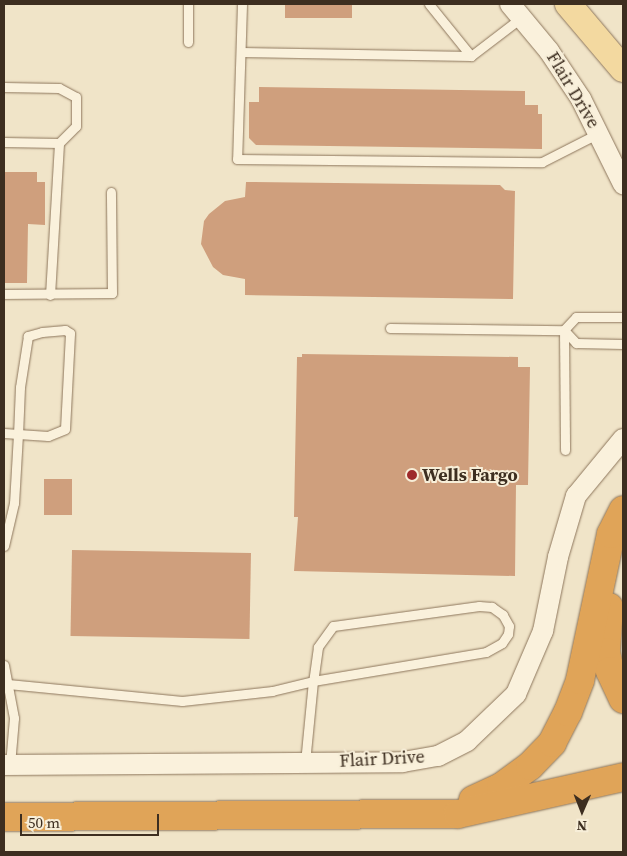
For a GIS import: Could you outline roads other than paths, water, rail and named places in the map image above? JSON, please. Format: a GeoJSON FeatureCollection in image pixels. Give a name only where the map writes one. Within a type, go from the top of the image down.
{"type":"FeatureCollection","features":[{"type":"Feature","properties":{"kind":"highway"},"geometry":{"type":"LineString","coordinates":[[403,816],[476,799],[501,788],[530,766],[552,743],[580,680],[601,569],[610,534],[623,510]]}},
{"type":"Feature","properties":{"kind":"highway"},"geometry":{"type":"LineString","coordinates":[[623,538],[611,591],[606,652],[610,671],[623,699]]}},
{"type":"Feature","properties":{"kind":"highway"},"geometry":{"type":"LineString","coordinates":[[4,817],[403,816],[458,814],[623,777]]}},
{"type":"Feature","properties":{"kind":"main road"},"geometry":{"type":"LineString","coordinates":[[568,4],[623,69]]}},
{"type":"Feature","properties":{"kind":"street","name":"Flair Drive"},"geometry":{"type":"LineString","coordinates":[[516,11],[549,51],[599,133],[623,184]]}},
{"type":"Feature","properties":{"kind":"street","name":"Flair Drive"},"geometry":{"type":"LineString","coordinates":[[7,764],[403,762],[438,756],[467,741],[492,720],[516,694],[544,631],[558,557],[576,496],[623,439]]}},
{"type":"Feature","properties":{"kind":"lane"},"geometry":{"type":"LineString","coordinates":[[188,4],[188,42]]}},
{"type":"Feature","properties":{"kind":"lane"},"geometry":{"type":"LineString","coordinates":[[242,4],[237,159],[542,162],[599,133]]}},
{"type":"Feature","properties":{"kind":"lane"},"geometry":{"type":"LineString","coordinates":[[429,4],[471,56]]}},
{"type":"Feature","properties":{"kind":"lane"},"geometry":{"type":"LineString","coordinates":[[240,52],[471,56],[516,11]]}},
{"type":"Feature","properties":{"kind":"lane"},"geometry":{"type":"LineString","coordinates":[[4,87],[59,88],[76,97],[76,126],[59,143],[50,294]]}},
{"type":"Feature","properties":{"kind":"lane"},"geometry":{"type":"LineString","coordinates":[[4,142],[59,143]]}},
{"type":"Feature","properties":{"kind":"lane"},"geometry":{"type":"LineString","coordinates":[[4,294],[112,294],[112,192]]}},
{"type":"Feature","properties":{"kind":"lane"},"geometry":{"type":"LineString","coordinates":[[565,450],[564,330],[576,317],[623,317]]}},
{"type":"Feature","properties":{"kind":"lane"},"geometry":{"type":"LineString","coordinates":[[390,328],[564,330],[576,343],[623,344]]}},
{"type":"Feature","properties":{"kind":"lane"},"geometry":{"type":"LineString","coordinates":[[4,433],[18,434],[48,436],[65,429],[70,333],[65,330],[28,336],[18,434],[14,502],[4,546]]}},
{"type":"Feature","properties":{"kind":"lane"},"geometry":{"type":"LineString","coordinates":[[8,684],[182,701],[272,692],[313,681],[486,652],[502,643],[509,626],[503,615],[492,607],[479,606],[333,626],[318,647],[313,681],[305,763]]}},
{"type":"Feature","properties":{"kind":"lane"},"geometry":{"type":"LineString","coordinates":[[4,665],[14,718],[7,764]]}},
{"type":"Feature","properties":{"kind":"place","name":"Wells Fargo"},"geometry":{"type":"Point","coordinates":[412,475]}}]}
